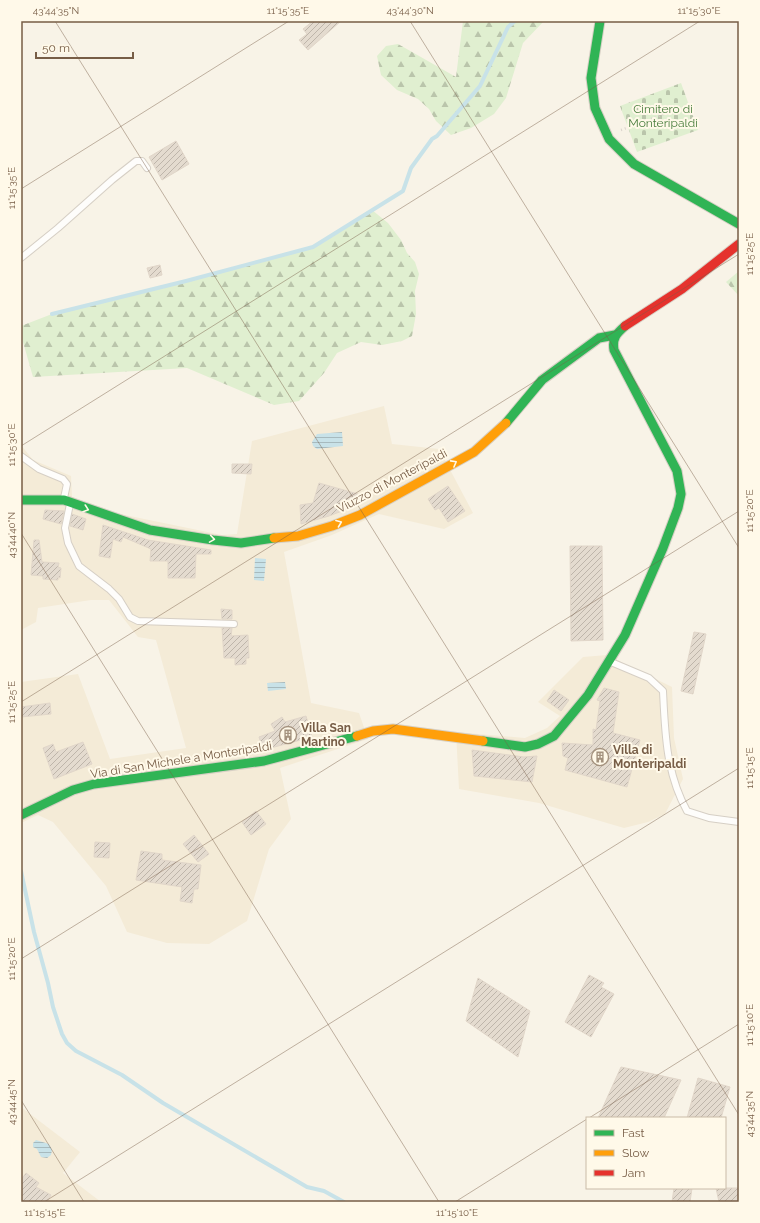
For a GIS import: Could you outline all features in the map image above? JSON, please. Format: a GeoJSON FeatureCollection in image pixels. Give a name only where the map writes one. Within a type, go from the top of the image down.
{"type":"FeatureCollection","features":[{"type":"Feature","properties":{"kind":"street"},"geometry":{"type":"LineString","coordinates":[[600,21],[591,78],[595,108],[609,139],[634,164],[739,224]]}},
{"type":"Feature","properties":{"kind":"street"},"geometry":{"type":"LineString","coordinates":[[616,335],[626,325],[682,289],[739,244]]}},
{"type":"Feature","properties":{"kind":"street","name":"Viuzzo di Monteripaldi"},"geometry":{"type":"LineString","coordinates":[[21,500],[67,501],[150,530],[220,541],[241,543],[298,536],[360,515],[474,452],[508,422],[542,380],[599,338],[616,335]]}},
{"type":"Feature","properties":{"kind":"street","name":"Via di San Michele a Monteripaldi"},"geometry":{"type":"LineString","coordinates":[[21,815],[73,790],[94,784],[264,761],[373,730],[393,730],[525,747],[538,744],[554,736],[588,695],[625,635],[654,570],[678,508],[681,494],[677,471],[614,350],[613,344],[616,335]]}},
{"type":"Feature","properties":{"kind":"lane"},"geometry":{"type":"LineString","coordinates":[[21,258],[136,161],[142,161],[147,168]]}},
{"type":"Feature","properties":{"kind":"lane"},"geometry":{"type":"LineString","coordinates":[[21,456],[39,469],[63,479],[67,484],[65,528],[68,543],[79,566],[109,588],[119,599],[130,617],[138,621],[234,624]]}},
{"type":"Feature","properties":{"kind":"lane"},"geometry":{"type":"LineString","coordinates":[[609,661],[649,678],[663,691],[665,730],[671,772],[679,797],[687,811],[709,818],[739,822]]}},
{"type":"Feature","properties":{"kind":"path"},"geometry":{"type":"LineString","coordinates":[[607,135],[675,110]]}},
{"type":"Feature","properties":{"kind":"shaded area"},"geometry":{"type":"Polygon","coordinates":[[[384,406],[392,444],[439,449],[473,513],[444,529],[379,514],[332,535],[284,552],[311,703],[359,713],[368,739],[280,768],[291,819],[269,849],[247,921],[209,944],[167,943],[127,932],[106,886],[53,822],[38,815],[21,823],[21,682],[78,674],[110,759],[186,748],[156,640],[138,637],[109,600],[91,600],[38,608],[36,622],[21,630],[21,445],[33,460],[71,476],[72,497],[120,514],[222,535],[237,534],[252,441],[384,406]]]}},
{"type":"Feature","properties":{"kind":"shaded area"},"geometry":{"type":"Polygon","coordinates":[[[607,655],[672,687],[674,738],[683,779],[665,814],[648,822],[624,828],[539,803],[459,789],[456,732],[525,738],[547,728],[560,716],[538,702],[583,657],[607,655]]]}},
{"type":"Feature","properties":{"kind":"shaded area"},"geometry":{"type":"Polygon","coordinates":[[[21,1107],[80,1152],[63,1173],[101,1202],[21,1202],[21,1107]]]}},
{"type":"Feature","properties":{"kind":"green space"},"geometry":{"type":"Polygon","coordinates":[[[463,21],[544,21],[523,43],[506,98],[494,114],[471,128],[451,135],[436,121],[429,109],[418,99],[397,90],[381,75],[377,56],[386,46],[398,44],[456,77],[463,21]]]}},
{"type":"Feature","properties":{"kind":"green space","name":"Cimitero di Monteripaldi"},"geometry":{"type":"Polygon","coordinates":[[[681,83],[698,130],[637,152],[620,106],[681,83]]]}},
{"type":"Feature","properties":{"kind":"green space"},"geometry":{"type":"Polygon","coordinates":[[[372,210],[388,223],[401,240],[407,253],[415,262],[419,274],[415,291],[416,314],[412,336],[402,341],[382,345],[361,342],[337,353],[324,373],[299,401],[274,405],[187,368],[33,377],[21,335],[21,326],[52,314],[186,281],[313,247],[372,210]]]}},
{"type":"Feature","properties":{"kind":"green space"},"geometry":{"type":"Polygon","coordinates":[[[739,271],[739,296],[726,282],[739,271]]]}},
{"type":"Feature","properties":{"kind":"water"},"geometry":{"type":"Polygon","coordinates":[[[342,432],[343,446],[317,449],[313,446],[312,442],[317,434],[342,432]]]}},
{"type":"Feature","properties":{"kind":"water"},"geometry":{"type":"Polygon","coordinates":[[[255,558],[266,559],[264,581],[254,580],[255,558]]]}},
{"type":"Feature","properties":{"kind":"water"},"geometry":{"type":"Polygon","coordinates":[[[285,682],[286,689],[268,691],[267,683],[285,682]]]}},
{"type":"Feature","properties":{"kind":"water"},"geometry":{"type":"Polygon","coordinates":[[[36,1140],[49,1144],[52,1150],[51,1155],[47,1158],[41,1157],[37,1149],[33,1147],[33,1143],[36,1140]]]}},
{"type":"Feature","properties":{"kind":"building"},"geometry":{"type":"Polygon","coordinates":[[[313,21],[341,21],[308,50],[299,40],[307,34],[303,29],[313,21]]]}},
{"type":"Feature","properties":{"kind":"building"},"geometry":{"type":"Polygon","coordinates":[[[176,141],[189,164],[162,180],[149,157],[176,141]]]}},
{"type":"Feature","properties":{"kind":"building"},"geometry":{"type":"Polygon","coordinates":[[[160,265],[162,275],[150,278],[147,268],[160,265]]]}},
{"type":"Feature","properties":{"kind":"building"},"geometry":{"type":"Polygon","coordinates":[[[232,464],[252,464],[251,474],[232,473],[232,464]]]}},
{"type":"Feature","properties":{"kind":"building"},"geometry":{"type":"Polygon","coordinates":[[[319,483],[358,494],[355,506],[329,516],[301,524],[300,505],[313,503],[319,483]]]}},
{"type":"Feature","properties":{"kind":"building"},"geometry":{"type":"Polygon","coordinates":[[[448,486],[465,511],[448,522],[439,508],[435,510],[428,499],[448,486]]]}},
{"type":"Feature","properties":{"kind":"building"},"geometry":{"type":"Polygon","coordinates":[[[45,510],[64,511],[61,524],[43,519],[45,510]]]}},
{"type":"Feature","properties":{"kind":"building"},"geometry":{"type":"Polygon","coordinates":[[[72,514],[86,519],[83,530],[70,526],[72,514]]]}},
{"type":"Feature","properties":{"kind":"building"},"geometry":{"type":"Polygon","coordinates":[[[103,525],[148,540],[211,550],[211,554],[196,554],[195,578],[168,578],[168,561],[150,561],[151,549],[123,537],[121,542],[113,539],[110,558],[99,556],[103,525]]]}},
{"type":"Feature","properties":{"kind":"building"},"geometry":{"type":"Polygon","coordinates":[[[34,540],[39,540],[42,562],[59,563],[58,567],[61,568],[60,578],[58,577],[58,580],[43,579],[43,576],[31,575],[34,540]]]}},
{"type":"Feature","properties":{"kind":"building"},"geometry":{"type":"Polygon","coordinates":[[[570,546],[602,546],[603,640],[571,641],[570,546]]]}},
{"type":"Feature","properties":{"kind":"building"},"geometry":{"type":"Polygon","coordinates":[[[221,609],[232,610],[232,619],[222,619],[221,609]]]}},
{"type":"Feature","properties":{"kind":"building"},"geometry":{"type":"Polygon","coordinates":[[[222,628],[232,628],[231,636],[248,635],[249,658],[246,658],[246,664],[235,665],[235,658],[224,658],[222,628]]]}},
{"type":"Feature","properties":{"kind":"building"},"geometry":{"type":"Polygon","coordinates":[[[694,632],[706,634],[693,694],[681,691],[694,632]]]}},
{"type":"Feature","properties":{"kind":"building","name":"Villa di Monteripaldi"},"geometry":{"type":"Polygon","coordinates":[[[604,688],[619,692],[613,733],[640,740],[627,787],[565,770],[568,758],[563,756],[562,743],[593,745],[593,729],[596,730],[600,701],[597,700],[604,688]]]}},
{"type":"Feature","properties":{"kind":"building"},"geometry":{"type":"Polygon","coordinates":[[[554,690],[569,700],[561,711],[547,701],[554,690]]]}},
{"type":"Feature","properties":{"kind":"building"},"geometry":{"type":"Polygon","coordinates":[[[50,703],[51,714],[21,717],[21,707],[50,703]]]}},
{"type":"Feature","properties":{"kind":"building","name":"Villa San Martino"},"geometry":{"type":"Polygon","coordinates":[[[306,716],[312,737],[263,750],[259,737],[275,731],[271,724],[282,717],[285,722],[306,716]]]}},
{"type":"Feature","properties":{"kind":"building"},"geometry":{"type":"Polygon","coordinates":[[[83,742],[92,764],[54,779],[43,748],[53,744],[56,752],[83,742]]]}},
{"type":"Feature","properties":{"kind":"building"},"geometry":{"type":"Polygon","coordinates":[[[472,750],[524,757],[537,756],[532,782],[474,776],[472,750]]]}},
{"type":"Feature","properties":{"kind":"building"},"geometry":{"type":"Polygon","coordinates":[[[256,811],[266,824],[251,835],[242,822],[256,811]]]}},
{"type":"Feature","properties":{"kind":"building"},"geometry":{"type":"Polygon","coordinates":[[[194,835],[209,854],[198,862],[183,844],[194,835]]]}},
{"type":"Feature","properties":{"kind":"building"},"geometry":{"type":"Polygon","coordinates":[[[95,842],[110,843],[109,858],[94,857],[95,842]]]}},
{"type":"Feature","properties":{"kind":"building"},"geometry":{"type":"Polygon","coordinates":[[[141,851],[162,854],[162,860],[201,865],[198,889],[194,889],[192,903],[180,901],[182,887],[136,880],[141,851]]]}},
{"type":"Feature","properties":{"kind":"building"},"geometry":{"type":"Polygon","coordinates":[[[589,975],[604,983],[601,987],[614,994],[591,1037],[565,1022],[589,975]]]}},
{"type":"Feature","properties":{"kind":"building"},"geometry":{"type":"Polygon","coordinates":[[[478,978],[530,1011],[518,1057],[466,1021],[478,978]]]}},
{"type":"Feature","properties":{"kind":"building"},"geometry":{"type":"Polygon","coordinates":[[[621,1067],[681,1080],[664,1117],[598,1117],[621,1067]]]}},
{"type":"Feature","properties":{"kind":"building"},"geometry":{"type":"Polygon","coordinates":[[[698,1078],[730,1087],[721,1117],[687,1117],[698,1078]]]}},
{"type":"Feature","properties":{"kind":"building"},"geometry":{"type":"Polygon","coordinates":[[[26,1173],[39,1183],[36,1187],[51,1195],[47,1202],[21,1202],[21,1180],[26,1173]]]}},
{"type":"Feature","properties":{"kind":"building"},"geometry":{"type":"Polygon","coordinates":[[[739,1188],[739,1202],[719,1202],[716,1189],[739,1188]]]}},
{"type":"Feature","properties":{"kind":"building"},"geometry":{"type":"Polygon","coordinates":[[[674,1189],[692,1189],[690,1202],[672,1202],[674,1189]]]}},
{"type":"Feature","properties":{"kind":"waterway"},"geometry":{"type":"LineString","coordinates":[[52,314],[186,281],[313,247],[403,191],[411,168],[432,139],[437,136],[480,86],[508,27],[515,21]]}},
{"type":"Feature","properties":{"kind":"waterway"},"geometry":{"type":"LineString","coordinates":[[21,871],[34,932],[53,1007],[62,1034],[67,1043],[76,1051],[122,1075],[163,1103],[307,1187],[324,1191],[344,1202]]}},
{"type":"Feature","properties":{"kind":"traffic: fast"},"geometry":{"type":"LineString","coordinates":[[600,21],[591,78],[595,108],[609,139],[634,164],[739,224]]}},
{"type":"Feature","properties":{"kind":"traffic: fast"},"geometry":{"type":"LineString","coordinates":[[483,741],[525,747],[538,744],[554,736],[588,695],[625,635],[663,548],[678,508],[681,494],[677,471],[614,350],[615,336],[625,326]]}},
{"type":"Feature","properties":{"kind":"traffic: fast"},"geometry":{"type":"LineString","coordinates":[[506,423],[542,380],[599,338],[615,335]]}},
{"type":"Feature","properties":{"kind":"traffic: fast"},"geometry":{"type":"LineString","coordinates":[[21,500],[64,500],[150,530],[213,540],[241,543],[274,538]]}},
{"type":"Feature","properties":{"kind":"traffic: fast"},"geometry":{"type":"LineString","coordinates":[[21,815],[73,790],[94,784],[264,761],[357,736]]}},
{"type":"Feature","properties":{"kind":"traffic: slow"},"geometry":{"type":"LineString","coordinates":[[274,538],[298,536],[332,526],[360,515],[474,452],[506,423]]}},
{"type":"Feature","properties":{"kind":"traffic: slow"},"geometry":{"type":"LineString","coordinates":[[357,736],[373,731],[393,729],[483,741]]}},
{"type":"Feature","properties":{"kind":"traffic: jam"},"geometry":{"type":"LineString","coordinates":[[625,326],[682,289],[739,244]]}},
{"type":"Feature","properties":{"kind":"place","name":"Villa San Martino"},"geometry":{"type":"Point","coordinates":[288,735]}},
{"type":"Feature","properties":{"kind":"place","name":"Villa di Monteripaldi"},"geometry":{"type":"Point","coordinates":[600,757]}}]}
